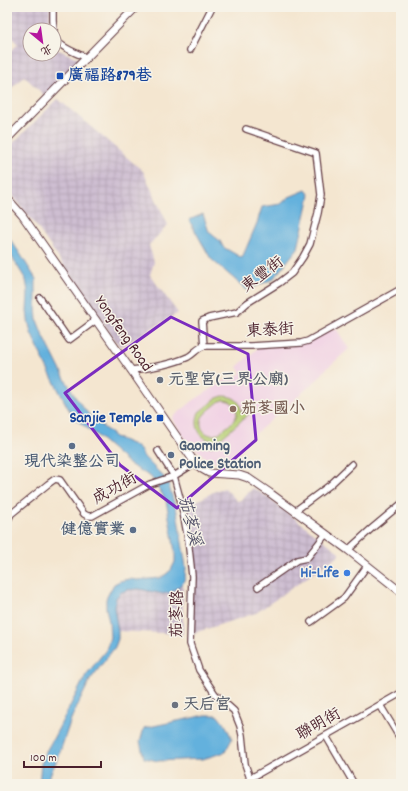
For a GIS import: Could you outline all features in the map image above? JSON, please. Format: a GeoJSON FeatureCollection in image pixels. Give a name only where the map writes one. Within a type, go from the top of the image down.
{"type":"FeatureCollection","features":[{"type":"Feature","properties":{"kind":"street"},"geometry":{"type":"LineString","coordinates":[[53,7],[53,22]]}},
{"type":"Feature","properties":{"kind":"street"},"geometry":{"type":"LineString","coordinates":[[7,139],[136,7]]}},
{"type":"Feature","properties":{"kind":"street"},"geometry":{"type":"LineString","coordinates":[[190,50],[212,7]]}},
{"type":"Feature","properties":{"kind":"street"},"geometry":{"type":"LineString","coordinates":[[62,45],[87,58]]}},
{"type":"Feature","properties":{"kind":"street","name":"東豐街"},"geometry":{"type":"LineString","coordinates":[[204,346],[202,321],[236,312],[247,303],[279,283],[292,272],[310,244],[318,213],[321,195],[316,153],[246,129]]}},
{"type":"Feature","properties":{"kind":"street","name":"Yongfeng Road"},"geometry":{"type":"LineString","coordinates":[[7,198],[22,215],[195,463],[209,473],[239,475],[248,478],[348,550],[401,592]]}},
{"type":"Feature","properties":{"kind":"street","name":"東泰街"},"geometry":{"type":"LineString","coordinates":[[204,346],[251,346],[302,343],[401,289]]}},
{"type":"Feature","properties":{"kind":"street"},"geometry":{"type":"LineString","coordinates":[[40,298],[68,340],[96,320]]}},
{"type":"Feature","properties":{"kind":"street"},"geometry":{"type":"LineString","coordinates":[[131,370],[176,361],[190,356],[204,346]]}},
{"type":"Feature","properties":{"kind":"street","name":"茄苳路"},"geometry":{"type":"LineString","coordinates":[[158,451],[174,476],[188,539],[192,576],[190,644],[199,670],[215,694],[234,711],[240,726],[245,764],[251,782]]}},
{"type":"Feature","properties":{"kind":"street"},"geometry":{"type":"LineString","coordinates":[[174,476],[195,463]]}},
{"type":"Feature","properties":{"kind":"street"},"geometry":{"type":"LineString","coordinates":[[295,511],[330,485],[352,464]]}},
{"type":"Feature","properties":{"kind":"street","name":"成功街"},"geometry":{"type":"LineString","coordinates":[[7,525],[9,514],[55,479],[60,480],[84,514],[92,516],[153,483],[174,476]]}},
{"type":"Feature","properties":{"kind":"street"},"geometry":{"type":"LineString","coordinates":[[348,550],[371,528],[401,504]]}},
{"type":"Feature","properties":{"kind":"street"},"geometry":{"type":"LineString","coordinates":[[258,587],[297,560],[307,558],[326,534]]}},
{"type":"Feature","properties":{"kind":"street"},"geometry":{"type":"LineString","coordinates":[[311,622],[344,598],[367,566]]}},
{"type":"Feature","properties":{"kind":"street","name":"聯明街"},"geometry":{"type":"LineString","coordinates":[[251,782],[326,736],[401,693]]}},
{"type":"Feature","properties":{"kind":"street"},"geometry":{"type":"LineString","coordinates":[[380,705],[401,740]]}},
{"type":"Feature","properties":{"kind":"street"},"geometry":{"type":"LineString","coordinates":[[326,736],[354,784]]}},
{"type":"Feature","properties":{"kind":"highlighted area"},"geometry":{"type":"Polygon","coordinates":[[[171,317],[248,354],[256,440],[177,508],[120,465],[65,393],[171,317]]]}},
{"type":"Feature","properties":{"kind":"shaded area"},"geometry":{"type":"Polygon","coordinates":[[[7,7],[50,7],[49,22],[22,22],[22,62],[62,62],[62,51],[80,59],[45,96],[24,76],[7,93],[7,55],[18,44],[7,33],[7,7]]]}},
{"type":"Feature","properties":{"kind":"shaded area"},"geometry":{"type":"Polygon","coordinates":[[[58,99],[143,171],[168,225],[149,245],[154,262],[150,275],[178,313],[120,347],[35,224],[7,189],[7,149],[58,99]]]}},
{"type":"Feature","properties":{"kind":"shaded area","name":"茄苳國小"},"geometry":{"type":"Polygon","coordinates":[[[336,328],[349,349],[325,370],[320,377],[221,464],[205,457],[186,440],[172,418],[194,400],[229,378],[233,380],[241,373],[237,367],[259,347],[293,345],[336,328]]]}},
{"type":"Feature","properties":{"kind":"shaded area"},"geometry":{"type":"Polygon","coordinates":[[[225,488],[237,501],[241,500],[253,488],[339,552],[339,555],[256,613],[194,633],[192,630],[191,545],[186,507],[217,490],[225,488]]]}},
{"type":"Feature","properties":{"kind":"shaded area"},"geometry":{"type":"Polygon","coordinates":[[[183,583],[183,634],[118,631],[114,607],[116,598],[120,593],[127,590],[177,588],[183,583]]]}},
{"type":"Feature","properties":{"kind":"green space"},"geometry":{"type":"Polygon","coordinates":[[[223,396],[234,398],[239,402],[241,413],[245,410],[249,414],[211,447],[208,443],[211,440],[203,436],[198,430],[197,421],[199,412],[217,398],[223,396]],[[220,401],[201,419],[202,429],[207,434],[216,434],[226,428],[235,419],[237,411],[235,405],[229,401],[220,401]]]}},
{"type":"Feature","properties":{"kind":"water"},"geometry":{"type":"Polygon","coordinates":[[[306,190],[310,195],[298,248],[273,279],[247,290],[211,259],[189,220],[203,214],[209,232],[220,241],[223,247],[242,258],[262,207],[281,204],[289,197],[306,190]]]}},
{"type":"Feature","properties":{"kind":"water"},"geometry":{"type":"Polygon","coordinates":[[[7,235],[36,279],[37,320],[64,377],[76,398],[90,416],[115,437],[134,445],[140,450],[144,457],[168,483],[177,512],[186,568],[183,583],[172,592],[163,594],[139,589],[127,590],[120,593],[116,598],[114,607],[118,639],[115,647],[90,680],[71,719],[59,755],[50,775],[49,784],[39,784],[41,764],[45,753],[86,675],[106,650],[110,637],[106,599],[110,591],[114,584],[120,581],[129,579],[138,580],[160,578],[165,575],[171,570],[175,562],[175,552],[166,500],[151,477],[129,464],[75,419],[68,408],[31,333],[27,311],[28,292],[26,280],[7,249],[7,235]]]}},
{"type":"Feature","properties":{"kind":"water"},"geometry":{"type":"Polygon","coordinates":[[[206,715],[217,715],[226,726],[232,739],[225,752],[203,759],[158,761],[144,758],[140,742],[144,728],[206,715]]]}},
{"type":"Feature","properties":{"kind":"place","name":"廣福路879巷"},"geometry":{"type":"Point","coordinates":[60,76]}},
{"type":"Feature","properties":{"kind":"place","name":"元聖宮(三界公廟)"},"geometry":{"type":"Point","coordinates":[160,380]}},
{"type":"Feature","properties":{"kind":"place","name":"茄苳國小"},"geometry":{"type":"Point","coordinates":[233,409]}},
{"type":"Feature","properties":{"kind":"place","name":"Sanjie Temple"},"geometry":{"type":"Point","coordinates":[160,418]}},
{"type":"Feature","properties":{"kind":"place","name":"現代染整公司"},"geometry":{"type":"Point","coordinates":[72,446]}},
{"type":"Feature","properties":{"kind":"place","name":"Gaoming Police Station"},"geometry":{"type":"Point","coordinates":[171,455]}},
{"type":"Feature","properties":{"kind":"place","name":"健億實業"},"geometry":{"type":"Point","coordinates":[133,530]}},
{"type":"Feature","properties":{"kind":"place","name":"Hi-Life"},"geometry":{"type":"Point","coordinates":[347,573]}},
{"type":"Feature","properties":{"kind":"place","name":"天后宮"},"geometry":{"type":"Point","coordinates":[175,705]}},
{"type":"Feature","properties":{"kind":"water label","name":"茄苳溪"},"geometry":{"type":"Point","coordinates":[188,521]}}]}
